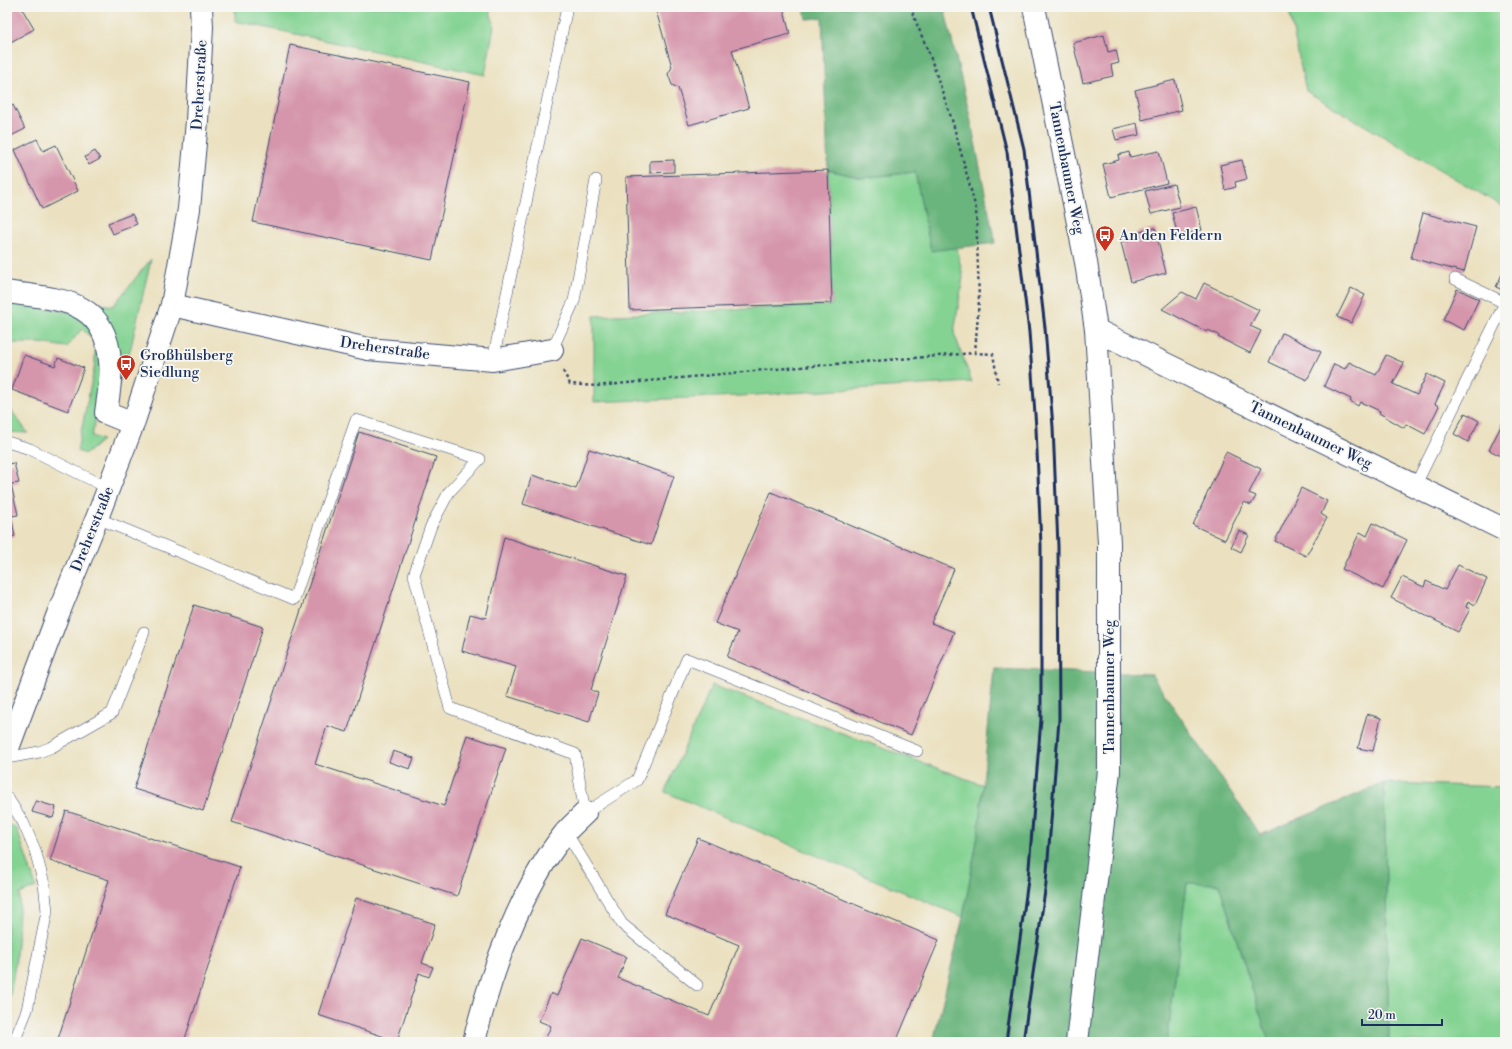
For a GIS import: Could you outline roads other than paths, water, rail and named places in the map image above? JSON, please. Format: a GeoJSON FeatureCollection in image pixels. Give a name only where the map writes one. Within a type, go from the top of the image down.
{"type":"FeatureCollection","features":[{"type":"Feature","properties":{"kind":"street","name":"Dreherstraße"},"geometry":{"type":"LineString","coordinates":[[7,751],[58,614],[133,424],[172,305],[189,209],[197,121],[202,27],[201,7]]}},
{"type":"Feature","properties":{"kind":"street","name":"Tannenbaumer Weg"},"geometry":{"type":"LineString","coordinates":[[1034,7],[1086,262],[1096,330],[1109,543],[1109,771],[1078,1042]]}},
{"type":"Feature","properties":{"kind":"street"},"geometry":{"type":"LineString","coordinates":[[7,292],[66,301],[88,311],[97,321],[104,334],[110,362],[106,413],[133,424]]}},
{"type":"Feature","properties":{"kind":"street","name":"Dreherstraße"},"geometry":{"type":"LineString","coordinates":[[172,305],[368,350],[493,360],[552,350]]}},
{"type":"Feature","properties":{"kind":"street","name":"Tannenbaumer Weg"},"geometry":{"type":"LineString","coordinates":[[1096,330],[1505,530]]}},
{"type":"Feature","properties":{"kind":"street"},"geometry":{"type":"LineString","coordinates":[[474,1042],[498,963],[521,906],[545,862],[566,832],[585,813]]}},
{"type":"Feature","properties":{"kind":"lane"},"geometry":{"type":"LineString","coordinates":[[493,360],[566,12]]}},
{"type":"Feature","properties":{"kind":"lane"},"geometry":{"type":"LineString","coordinates":[[552,350],[574,301],[596,180]]}},
{"type":"Feature","properties":{"kind":"lane"},"geometry":{"type":"LineString","coordinates":[[1415,486],[1505,303],[1455,278]]}},
{"type":"Feature","properties":{"kind":"lane"},"geometry":{"type":"LineString","coordinates":[[97,518],[294,599],[356,420],[480,459],[449,492],[431,526],[414,575],[450,708],[575,754],[585,813],[637,780],[688,659],[917,751]]}},
{"type":"Feature","properties":{"kind":"lane"},"geometry":{"type":"LineString","coordinates":[[7,442],[30,450],[108,488]]}},
{"type":"Feature","properties":{"kind":"lane"},"geometry":{"type":"LineString","coordinates":[[7,758],[39,752],[52,747],[112,713],[144,632]]}},
{"type":"Feature","properties":{"kind":"lane"},"geometry":{"type":"LineString","coordinates":[[7,797],[24,822],[35,850],[44,884],[47,911],[27,1010],[14,1042]]}},
{"type":"Feature","properties":{"kind":"lane"},"geometry":{"type":"LineString","coordinates":[[566,832],[622,924],[697,985]]}},
{"type":"Feature","properties":{"kind":"railway"},"geometry":{"type":"LineString","coordinates":[[971,7],[1007,152],[1029,332],[1036,428],[1041,545],[1041,719],[1028,880],[1006,1042]]}},
{"type":"Feature","properties":{"kind":"railway"},"geometry":{"type":"LineString","coordinates":[[989,7],[1024,149],[1045,328],[1053,427],[1058,546],[1059,720],[1046,884],[1023,1042]]}},
{"type":"Feature","properties":{"kind":"place","name":"An den Feldern"},"geometry":{"type":"Point","coordinates":[1105,252]}},
{"type":"Feature","properties":{"kind":"place","name":"Großhülsberg Siedlung"},"geometry":{"type":"Point","coordinates":[126,381]}}]}
